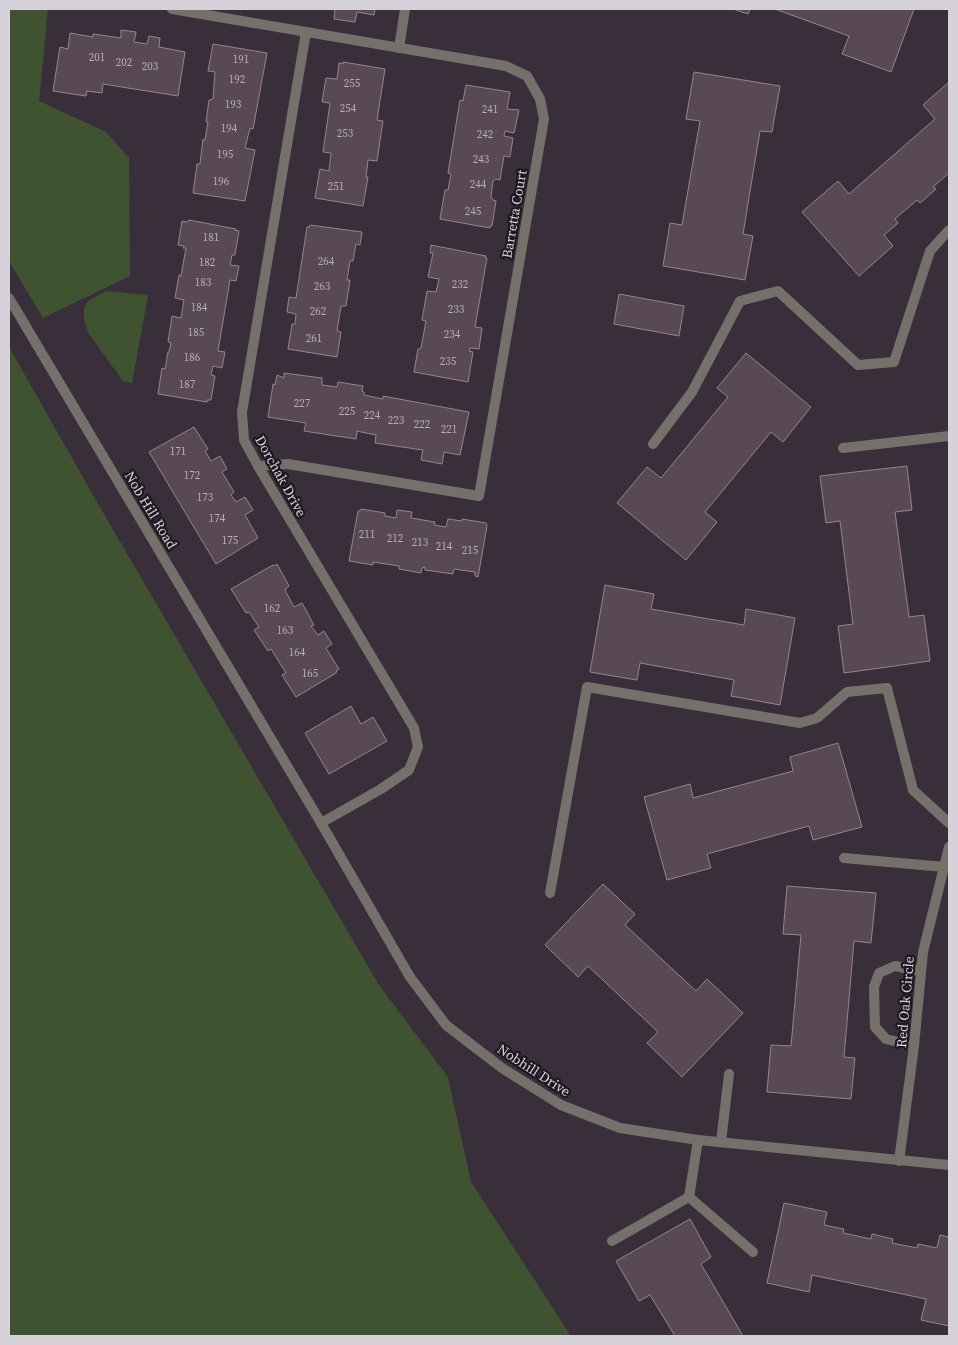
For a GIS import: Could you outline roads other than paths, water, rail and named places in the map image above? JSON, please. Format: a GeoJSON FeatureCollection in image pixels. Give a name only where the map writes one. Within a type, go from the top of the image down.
{"type":"FeatureCollection","features":[{"type":"Feature","properties":{"kind":"street","name":"Barretta Court"},"geometry":{"type":"LineString","coordinates":[[172,9],[506,66],[527,76],[540,99],[543,112],[544,119],[479,496],[288,464],[258,466]]}},
{"type":"Feature","properties":{"kind":"street"},"geometry":{"type":"LineString","coordinates":[[399,48],[405,9]]}},
{"type":"Feature","properties":{"kind":"street","name":"Dorchak Drive"},"geometry":{"type":"LineString","coordinates":[[306,32],[242,412],[244,440],[414,728],[418,747],[409,770],[381,789],[321,823]]}},
{"type":"Feature","properties":{"kind":"street"},"geometry":{"type":"LineString","coordinates":[[653,444],[692,392],[740,301],[778,291],[858,365],[894,362],[930,251],[949,230]]}},
{"type":"Feature","properties":{"kind":"street","name":"Nob Hill Road"},"geometry":{"type":"LineString","coordinates":[[9,298],[269,737]]}},
{"type":"Feature","properties":{"kind":"street"},"geometry":{"type":"LineString","coordinates":[[843,448],[949,436]]}},
{"type":"Feature","properties":{"kind":"street"},"geometry":{"type":"LineString","coordinates":[[550,893],[587,687],[800,723],[816,718],[847,692],[887,688],[912,790],[949,823]]}},
{"type":"Feature","properties":{"kind":"street","name":"Nobhill Drive"},"geometry":{"type":"LineString","coordinates":[[269,737],[410,977],[446,1026],[502,1068],[561,1105],[620,1128],[698,1140],[949,1165]]}},
{"type":"Feature","properties":{"kind":"street","name":"Red Oak Circle"},"geometry":{"type":"LineString","coordinates":[[899,1161],[914,1046],[923,952],[949,848]]}},
{"type":"Feature","properties":{"kind":"street"},"geometry":{"type":"LineString","coordinates":[[844,858],[944,867]]}},
{"type":"Feature","properties":{"kind":"street"},"geometry":{"type":"LineString","coordinates":[[914,1046],[886,1039],[875,1027],[874,988],[879,973],[895,966],[921,971]]}},
{"type":"Feature","properties":{"kind":"street"},"geometry":{"type":"LineString","coordinates":[[721,1142],[729,1074]]}},
{"type":"Feature","properties":{"kind":"street"},"geometry":{"type":"LineString","coordinates":[[689,1198],[698,1140]]}},
{"type":"Feature","properties":{"kind":"street"},"geometry":{"type":"LineString","coordinates":[[612,1241],[689,1198]]}},
{"type":"Feature","properties":{"kind":"street"},"geometry":{"type":"LineString","coordinates":[[689,1198],[753,1252]]}}]}
